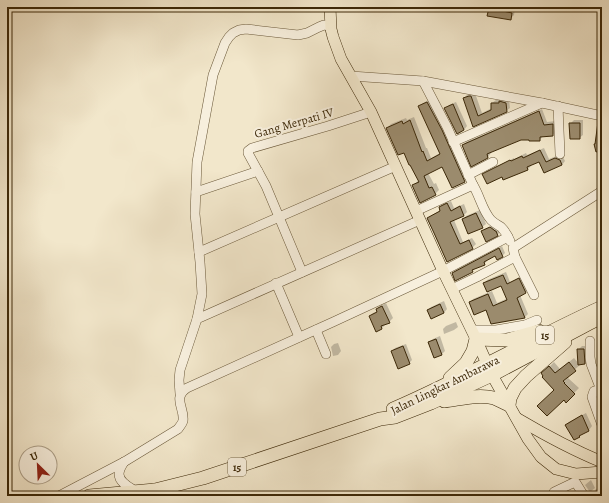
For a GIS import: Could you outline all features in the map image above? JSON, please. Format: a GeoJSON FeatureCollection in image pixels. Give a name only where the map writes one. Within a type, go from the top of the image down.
{"type":"FeatureCollection","features":[{"type":"Feature","properties":{"kind":"highway","name":"Jalan Lingkar Ambarawa"},"geometry":{"type":"LineString","coordinates":[[147,493],[203,478],[380,419],[395,417],[586,319],[602,307]]}},
{"type":"Feature","properties":{"kind":"highway","name":"Jalan Lingkar Ambarawa"},"geometry":{"type":"LineString","coordinates":[[586,319],[602,317]]}},
{"type":"Feature","properties":{"kind":"highway"},"geometry":{"type":"LineString","coordinates":[[428,399],[466,363],[473,351],[474,335],[507,340],[586,319]]}},
{"type":"Feature","properties":{"kind":"highway"},"geometry":{"type":"LineString","coordinates":[[428,399],[485,397],[496,399],[509,405],[510,398],[515,388],[586,319]]}},
{"type":"Feature","properties":{"kind":"highway","name":"15"},"geometry":{"type":"LineString","coordinates":[[89,496],[147,493]]}},
{"type":"Feature","properties":{"kind":"main road"},"geometry":{"type":"LineString","coordinates":[[330,7],[330,26],[341,59],[371,112],[443,271],[490,369],[528,439],[541,457],[556,469],[576,474],[602,472]]}},
{"type":"Feature","properties":{"kind":"main road"},"geometry":{"type":"LineString","coordinates":[[517,419],[548,437],[602,462]]}},
{"type":"Feature","properties":{"kind":"street"},"geometry":{"type":"LineString","coordinates":[[59,496],[124,462],[178,429],[182,424],[183,419],[179,380],[180,370],[197,319],[202,294],[195,214],[197,162],[213,75],[225,43],[233,33],[239,30],[246,29],[298,35],[307,33],[319,26],[330,26]]}},
{"type":"Feature","properties":{"kind":"street"},"geometry":{"type":"LineString","coordinates":[[351,76],[424,81],[558,106],[602,116]]}},
{"type":"Feature","properties":{"kind":"street"},"geometry":{"type":"LineString","coordinates":[[424,81],[447,127],[487,215],[502,228],[508,236],[515,257],[534,295]]}},
{"type":"Feature","properties":{"kind":"street"},"geometry":{"type":"LineString","coordinates":[[454,142],[542,103]]}},
{"type":"Feature","properties":{"kind":"street"},"geometry":{"type":"LineString","coordinates":[[558,106],[560,154]]}},
{"type":"Feature","properties":{"kind":"street","name":"Gang Merpati IV"},"geometry":{"type":"LineString","coordinates":[[302,272],[266,186],[248,151],[252,148],[371,112]]}},
{"type":"Feature","properties":{"kind":"street"},"geometry":{"type":"LineString","coordinates":[[468,175],[493,162]]}},
{"type":"Feature","properties":{"kind":"street"},"geometry":{"type":"LineString","coordinates":[[199,252],[396,166]]}},
{"type":"Feature","properties":{"kind":"street"},"geometry":{"type":"LineString","coordinates":[[196,192],[258,172]]}},
{"type":"Feature","properties":{"kind":"street"},"geometry":{"type":"LineString","coordinates":[[197,319],[302,272],[418,215],[473,185]]}},
{"type":"Feature","properties":{"kind":"street"},"geometry":{"type":"LineString","coordinates":[[513,248],[602,191]]}},
{"type":"Feature","properties":{"kind":"street"},"geometry":{"type":"LineString","coordinates":[[180,394],[187,388],[443,271],[508,236]]}},
{"type":"Feature","properties":{"kind":"street"},"geometry":{"type":"LineString","coordinates":[[452,289],[515,257]]}},
{"type":"Feature","properties":{"kind":"street"},"geometry":{"type":"LineString","coordinates":[[276,284],[299,337]]}},
{"type":"Feature","properties":{"kind":"street"},"geometry":{"type":"LineString","coordinates":[[474,335],[525,325],[537,320]]}},
{"type":"Feature","properties":{"kind":"street"},"geometry":{"type":"LineString","coordinates":[[316,330],[326,354]]}},
{"type":"Feature","properties":{"kind":"street"},"geometry":{"type":"LineString","coordinates":[[590,341],[591,364],[601,390],[594,392],[592,397],[602,425]]}},
{"type":"Feature","properties":{"kind":"street"},"geometry":{"type":"LineString","coordinates":[[124,462],[118,475],[120,479],[125,485],[147,493]]}},
{"type":"Feature","properties":{"kind":"street"},"geometry":{"type":"LineString","coordinates":[[554,492],[576,482],[584,496]]}},
{"type":"Feature","properties":{"kind":"building"},"geometry":{"type":"Polygon","coordinates":[[[489,8],[512,13],[511,20],[487,16],[489,8]]]}},
{"type":"Feature","properties":{"kind":"building"},"geometry":{"type":"Polygon","coordinates":[[[471,96],[478,116],[491,110],[491,103],[499,103],[499,101],[506,103],[507,112],[473,127],[463,98],[471,96]]]}},
{"type":"Feature","properties":{"kind":"building"},"geometry":{"type":"Polygon","coordinates":[[[427,102],[442,130],[465,182],[452,188],[442,167],[424,176],[429,188],[432,187],[436,195],[420,203],[412,185],[419,182],[404,153],[398,155],[386,128],[402,121],[403,124],[410,120],[427,161],[440,154],[418,106],[427,102]]]}},
{"type":"Feature","properties":{"kind":"building"},"geometry":{"type":"Polygon","coordinates":[[[453,104],[464,130],[457,134],[444,108],[453,104]]]}},
{"type":"Feature","properties":{"kind":"building"},"geometry":{"type":"Polygon","coordinates":[[[539,111],[544,125],[553,124],[553,136],[540,137],[540,141],[521,140],[487,154],[488,158],[471,167],[462,145],[539,111]]]}},
{"type":"Feature","properties":{"kind":"building"},"geometry":{"type":"Polygon","coordinates":[[[598,122],[602,123],[602,150],[596,152],[594,144],[598,122]]]}},
{"type":"Feature","properties":{"kind":"building"},"geometry":{"type":"Polygon","coordinates":[[[569,123],[580,123],[580,139],[570,139],[569,123]]]}},
{"type":"Feature","properties":{"kind":"building"},"geometry":{"type":"Polygon","coordinates":[[[540,150],[546,162],[555,158],[560,160],[562,165],[544,173],[539,162],[527,167],[528,170],[503,180],[502,177],[487,184],[482,174],[510,160],[511,161],[522,156],[523,158],[540,150]]]}},
{"type":"Feature","properties":{"kind":"building"},"geometry":{"type":"Polygon","coordinates":[[[447,203],[451,211],[460,206],[464,216],[450,222],[460,244],[469,240],[473,249],[447,262],[427,218],[440,211],[439,207],[447,203]]]}},
{"type":"Feature","properties":{"kind":"building"},"geometry":{"type":"Polygon","coordinates":[[[476,213],[483,228],[468,234],[462,219],[476,213]]]}},
{"type":"Feature","properties":{"kind":"building"},"geometry":{"type":"Polygon","coordinates":[[[490,227],[496,231],[498,236],[486,242],[481,231],[490,227]]]}},
{"type":"Feature","properties":{"kind":"building"},"geometry":{"type":"Polygon","coordinates":[[[499,248],[503,257],[497,260],[495,256],[484,262],[485,265],[472,270],[473,272],[455,281],[452,273],[499,248]]]}},
{"type":"Feature","properties":{"kind":"building"},"geometry":{"type":"Polygon","coordinates":[[[503,275],[507,284],[519,278],[526,293],[517,298],[525,318],[491,324],[486,310],[474,315],[469,302],[488,294],[493,306],[507,300],[501,286],[487,292],[483,283],[503,275]]]}},
{"type":"Feature","properties":{"kind":"building"},"geometry":{"type":"Polygon","coordinates":[[[440,304],[444,313],[431,319],[427,310],[440,304]]]}},
{"type":"Feature","properties":{"kind":"building"},"geometry":{"type":"Polygon","coordinates":[[[382,306],[390,323],[381,326],[382,329],[376,332],[369,316],[377,312],[376,309],[382,306]]]}},
{"type":"Feature","properties":{"kind":"building"},"geometry":{"type":"Polygon","coordinates":[[[436,339],[442,355],[434,358],[428,342],[436,339]]]}},
{"type":"Feature","properties":{"kind":"building"},"geometry":{"type":"Polygon","coordinates":[[[403,346],[410,364],[398,369],[391,351],[403,346]]]}},
{"type":"Feature","properties":{"kind":"building"},"geometry":{"type":"Polygon","coordinates":[[[577,349],[584,349],[585,364],[578,365],[577,349]]]}},
{"type":"Feature","properties":{"kind":"building"},"geometry":{"type":"Polygon","coordinates":[[[569,362],[576,371],[563,381],[575,394],[566,403],[564,400],[547,416],[537,406],[554,390],[542,377],[543,376],[541,373],[549,366],[555,373],[569,362]]]}},
{"type":"Feature","properties":{"kind":"building"},"geometry":{"type":"Polygon","coordinates":[[[582,415],[589,431],[574,440],[565,425],[582,415]]]}}]}
